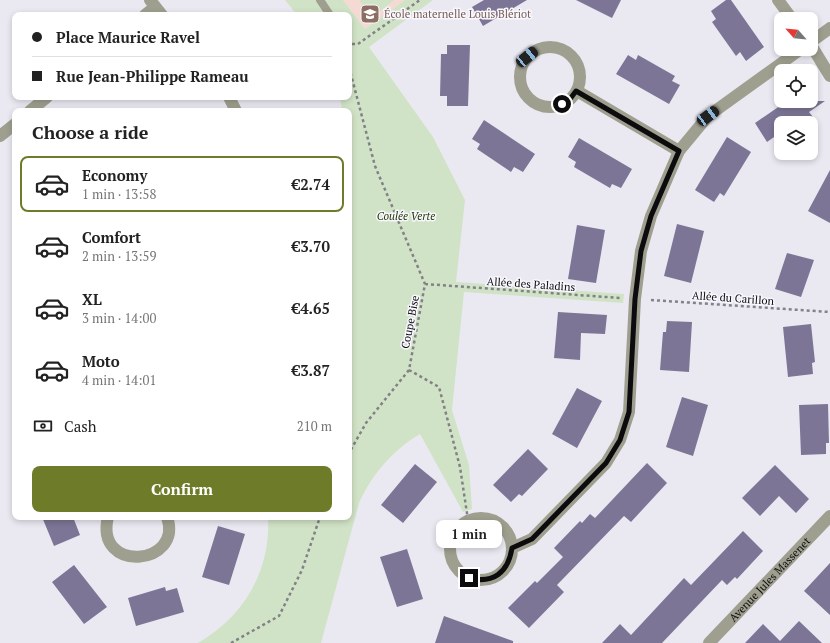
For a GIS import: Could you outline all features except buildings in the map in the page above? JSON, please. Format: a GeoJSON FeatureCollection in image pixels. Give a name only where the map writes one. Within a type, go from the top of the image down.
{"type":"FeatureCollection","features":[{"type":"Feature","properties":{"kind":"street"},"geometry":{"type":"LineString","coordinates":[[778,0],[787,12]]}},
{"type":"Feature","properties":{"kind":"street"},"geometry":{"type":"LineString","coordinates":[[818,37],[830,28]]}},
{"type":"Feature","properties":{"kind":"street"},"geometry":{"type":"LineString","coordinates":[[549,47],[563,49],[571,55],[577,63],[580,72],[576,91],[570,99],[562,104],[552,107],[542,106],[533,102],[521,85],[520,76],[522,66],[527,57],[535,50],[549,47]]}},
{"type":"Feature","properties":{"kind":"street"},"geometry":{"type":"LineString","coordinates":[[512,548],[532,539],[606,463],[620,440],[629,412],[635,299],[641,251],[651,216],[679,151],[708,116],[791,56]]}},
{"type":"Feature","properties":{"kind":"street"},"geometry":{"type":"LineString","coordinates":[[818,56],[830,76]]}},
{"type":"Feature","properties":{"kind":"street"},"geometry":{"type":"LineString","coordinates":[[576,91],[679,151]]}},
{"type":"Feature","properties":{"kind":"street"},"geometry":{"type":"LineString","coordinates":[[34,108],[43,100]]}},
{"type":"Feature","properties":{"kind":"street"},"geometry":{"type":"LineString","coordinates":[[0,136],[12,126]]}},
{"type":"Feature","properties":{"kind":"street","name":"Avenue Jules Massenet"},"geometry":{"type":"LineString","coordinates":[[709,643],[830,516]]}},
{"type":"Feature","properties":{"kind":"street"},"geometry":{"type":"LineString","coordinates":[[478,518],[488,519],[498,523],[510,538],[512,548],[510,559],[506,568],[489,580],[478,581],[469,578],[460,573],[453,564],[450,555],[450,544],[453,534],[468,520],[478,518]]}},
{"type":"Feature","properties":{"kind":"street"},"geometry":{"type":"LineString","coordinates":[[105,520],[108,537],[112,546],[120,553],[129,557],[139,558],[149,556],[158,551],[164,543],[168,534],[167,520]]}},
{"type":"Feature","properties":{"kind":"lane"},"geometry":{"type":"LineString","coordinates":[[320,0],[328,12]]}},
{"type":"Feature","properties":{"kind":"path"},"geometry":{"type":"LineString","coordinates":[[352,45],[358,44],[420,0]]}},
{"type":"Feature","properties":{"kind":"path","name":"Coupe Bise"},"geometry":{"type":"LineString","coordinates":[[352,78],[375,166],[425,284],[409,370],[366,423],[352,448]]}},
{"type":"Feature","properties":{"kind":"path","name":"Allée des Paladins"},"geometry":{"type":"LineString","coordinates":[[425,284],[635,299]]}},
{"type":"Feature","properties":{"kind":"path","name":"Allée du Carillon"},"geometry":{"type":"LineString","coordinates":[[635,299],[830,312]]}},
{"type":"Feature","properties":{"kind":"path"},"geometry":{"type":"LineString","coordinates":[[409,370],[439,387],[460,467],[468,520]]}},
{"type":"Feature","properties":{"kind":"path"},"geometry":{"type":"LineString","coordinates":[[231,643],[279,616],[302,570],[319,520]]}},
{"type":"Feature","properties":{"kind":"shaded area","name":"École maternelle Louis Blériot"},"geometry":{"type":"Polygon","coordinates":[[[343,0],[405,0],[365,29],[343,0]]]}},
{"type":"Feature","properties":{"kind":"green space","name":"Coulée Verte"},"geometry":{"type":"Polygon","coordinates":[[[285,0],[343,0],[365,29],[405,0],[433,0],[369,47],[433,137],[465,200],[456,282],[624,294],[623,303],[464,292],[452,410],[469,465],[472,509],[463,512],[420,434],[392,455],[377,472],[364,492],[359,503],[321,643],[198,643],[229,620],[241,606],[251,590],[265,555],[268,537],[268,520],[352,520],[352,108],[342,108],[340,100],[352,100],[352,12],[295,12],[285,0]]]}},
{"type":"Feature","properties":{"kind":"green space"},"geometry":{"type":"Polygon","coordinates":[[[359,0],[394,0],[373,17],[359,0]]]}},
{"type":"Feature","properties":{"kind":"place","name":"École maternelle Louis Blériot"},"geometry":{"type":"Point","coordinates":[370,14]}},
{"type":"Feature","properties":{"kind":"route"},"geometry":{"type":"LineString","coordinates":[[469,578],[478,581],[489,580],[506,568],[510,559],[512,548],[532,539],[606,463],[620,440],[629,412],[635,299],[641,251],[651,216],[679,151],[576,91],[570,99],[562,104]]}}]}
